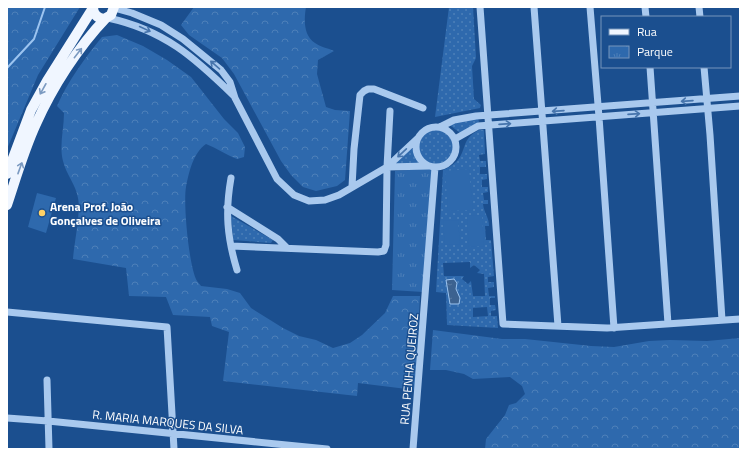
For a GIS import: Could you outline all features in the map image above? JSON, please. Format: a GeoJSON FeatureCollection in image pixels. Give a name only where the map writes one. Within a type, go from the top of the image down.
{"type":"FeatureCollection","features":[{"type":"Feature","properties":{"kind":"main road"},"geometry":{"type":"LineString","coordinates":[[93,7],[93,12],[97,17],[102,19],[107,18]]}},
{"type":"Feature","properties":{"kind":"main road"},"geometry":{"type":"LineString","coordinates":[[7,174],[31,110],[93,7]]}},
{"type":"Feature","properties":{"kind":"main road"},"geometry":{"type":"LineString","coordinates":[[7,205],[35,126],[47,101],[65,70],[107,18],[112,14],[114,7]]}},
{"type":"Feature","properties":{"kind":"street"},"geometry":{"type":"LineString","coordinates":[[114,7],[161,25],[183,39],[221,70],[230,82],[235,98],[277,179],[294,195],[309,202],[325,200],[339,195],[387,167],[418,138]]}},
{"type":"Feature","properties":{"kind":"street"},"geometry":{"type":"LineString","coordinates":[[480,7],[502,324],[614,328],[740,319]]}},
{"type":"Feature","properties":{"kind":"street"},"geometry":{"type":"LineString","coordinates":[[534,7],[544,121],[558,326]]}},
{"type":"Feature","properties":{"kind":"street"},"geometry":{"type":"LineString","coordinates":[[590,7],[614,328]]}},
{"type":"Feature","properties":{"kind":"street"},"geometry":{"type":"LineString","coordinates":[[107,18],[128,22],[143,28],[177,46],[235,98]]}},
{"type":"Feature","properties":{"kind":"street"},"geometry":{"type":"LineString","coordinates":[[650,68],[668,324]]}},
{"type":"Feature","properties":{"kind":"street"},"geometry":{"type":"LineString","coordinates":[[704,68],[722,320]]}},
{"type":"Feature","properties":{"kind":"street"},"geometry":{"type":"LineString","coordinates":[[352,187],[360,95],[368,89],[374,89],[423,108]]}},
{"type":"Feature","properties":{"kind":"street"},"geometry":{"type":"LineString","coordinates":[[440,127],[454,120],[476,116],[740,96]]}},
{"type":"Feature","properties":{"kind":"street"},"geometry":{"type":"LineString","coordinates":[[455,139],[478,126],[740,106]]}},
{"type":"Feature","properties":{"kind":"street"},"geometry":{"type":"LineString","coordinates":[[230,246],[384,251],[386,245],[387,167],[390,111]]}},
{"type":"Feature","properties":{"kind":"street"},"geometry":{"type":"LineString","coordinates":[[387,167],[432,166],[446,164],[454,156],[456,150],[455,139],[451,133],[440,127],[433,127],[421,133],[416,144],[416,151],[419,157],[423,162],[432,166]]}},
{"type":"Feature","properties":{"kind":"street","name":"RUA PENHA QUEIROZ"},"geometry":{"type":"LineString","coordinates":[[413,449],[426,292],[432,166]]}},
{"type":"Feature","properties":{"kind":"street"},"geometry":{"type":"LineString","coordinates":[[231,178],[227,207],[228,229],[230,246],[237,270]]}},
{"type":"Feature","properties":{"kind":"street"},"geometry":{"type":"LineString","coordinates":[[227,207],[278,239],[287,248]]}},
{"type":"Feature","properties":{"kind":"street"},"geometry":{"type":"LineString","coordinates":[[7,312],[167,327],[174,449]]}},
{"type":"Feature","properties":{"kind":"street"},"geometry":{"type":"LineString","coordinates":[[47,380],[49,449]]}},
{"type":"Feature","properties":{"kind":"street","name":"R. MARIA MARQUES DA SILVA"},"geometry":{"type":"LineString","coordinates":[[7,418],[290,447],[327,449]]}},
{"type":"Feature","properties":{"kind":"green space"},"geometry":{"type":"Polygon","coordinates":[[[7,7],[80,7],[38,75],[7,149],[7,7]]]}},
{"type":"Feature","properties":{"kind":"green space"},"geometry":{"type":"Polygon","coordinates":[[[194,7],[306,7],[305,26],[308,36],[317,44],[334,51],[318,60],[317,74],[326,107],[335,110],[350,111],[345,180],[337,186],[316,191],[303,187],[291,175],[281,161],[234,74],[222,58],[189,35],[181,25],[194,7]]]}},
{"type":"Feature","properties":{"kind":"green space"},"geometry":{"type":"Polygon","coordinates":[[[449,7],[473,7],[476,58],[472,66],[474,99],[481,105],[480,108],[435,117],[449,7]]]}},
{"type":"Feature","properties":{"kind":"green space"},"geometry":{"type":"Polygon","coordinates":[[[117,35],[143,46],[167,60],[191,77],[224,119],[238,133],[245,147],[244,157],[237,159],[206,144],[198,152],[192,163],[185,195],[187,235],[194,274],[201,286],[227,289],[240,293],[251,308],[283,328],[299,336],[316,340],[333,348],[350,343],[362,335],[385,313],[393,296],[420,296],[415,390],[358,383],[357,396],[223,381],[229,332],[212,326],[210,317],[173,315],[166,297],[129,296],[126,268],[73,259],[79,204],[75,189],[63,161],[62,143],[64,113],[57,106],[77,70],[102,37],[117,35]]]}},
{"type":"Feature","properties":{"kind":"green space"},"geometry":{"type":"Polygon","coordinates":[[[478,118],[479,122],[460,133],[450,124],[478,118]]]}},
{"type":"Feature","properties":{"kind":"green space"},"geometry":{"type":"Polygon","coordinates":[[[436,129],[449,134],[454,147],[449,160],[436,165],[423,160],[418,147],[423,134],[436,129]]]}},
{"type":"Feature","properties":{"kind":"green space"},"geometry":{"type":"Polygon","coordinates":[[[479,130],[484,130],[485,154],[479,155],[480,161],[486,161],[486,167],[480,167],[480,174],[487,174],[487,179],[482,180],[482,187],[488,187],[488,192],[483,193],[484,200],[488,200],[488,204],[483,204],[489,223],[489,226],[485,226],[486,240],[491,240],[494,276],[488,277],[488,282],[494,282],[494,287],[488,288],[489,296],[495,296],[495,298],[490,298],[490,305],[495,305],[496,310],[491,311],[491,316],[497,316],[498,328],[447,325],[446,293],[436,292],[443,170],[457,161],[469,137],[479,130]],[[470,262],[443,263],[444,276],[464,276],[462,279],[468,284],[471,281],[473,296],[485,296],[484,274],[477,273],[480,270],[474,265],[470,268],[470,262]],[[487,307],[473,308],[473,317],[488,316],[487,307]]]}},
{"type":"Feature","properties":{"kind":"green space"},"geometry":{"type":"Polygon","coordinates":[[[410,148],[413,149],[419,161],[417,165],[394,165],[410,148]]]}},
{"type":"Feature","properties":{"kind":"green space"},"geometry":{"type":"Polygon","coordinates":[[[433,168],[423,292],[392,290],[395,171],[433,168]]]}},
{"type":"Feature","properties":{"kind":"green space"},"geometry":{"type":"Polygon","coordinates":[[[469,169],[473,210],[448,211],[445,171],[469,169]]]}},
{"type":"Feature","properties":{"kind":"green space","name":"Arena Prof. João Gonçalves de Oliveira"},"geometry":{"type":"Polygon","coordinates":[[[37,193],[56,198],[46,233],[28,227],[37,193]]]}},
{"type":"Feature","properties":{"kind":"green space"},"geometry":{"type":"Polygon","coordinates":[[[482,215],[484,246],[469,247],[467,216],[482,215]]]}},
{"type":"Feature","properties":{"kind":"green space"},"geometry":{"type":"Polygon","coordinates":[[[231,216],[273,240],[271,243],[233,240],[231,216]]]}},
{"type":"Feature","properties":{"kind":"green space"},"geometry":{"type":"Polygon","coordinates":[[[458,220],[460,244],[445,245],[443,221],[458,220]]]}},
{"type":"Feature","properties":{"kind":"green space"},"geometry":{"type":"Polygon","coordinates":[[[433,330],[502,339],[525,339],[614,347],[649,341],[707,341],[740,338],[740,449],[485,449],[486,439],[505,415],[509,405],[516,403],[525,394],[522,386],[510,377],[473,379],[464,374],[446,370],[430,370],[433,330]]]}},
{"type":"Feature","properties":{"kind":"water"},"geometry":{"type":"Polygon","coordinates":[[[454,279],[457,283],[456,289],[460,298],[459,304],[450,304],[446,280],[454,279]]]}},
{"type":"Feature","properties":{"kind":"waterway"},"geometry":{"type":"LineString","coordinates":[[7,68],[34,39],[45,7]]}},
{"type":"Feature","properties":{"kind":"place","name":"Arena Prof. João Gonçalves de Oliveira"},"geometry":{"type":"Point","coordinates":[42,213]}}]}
